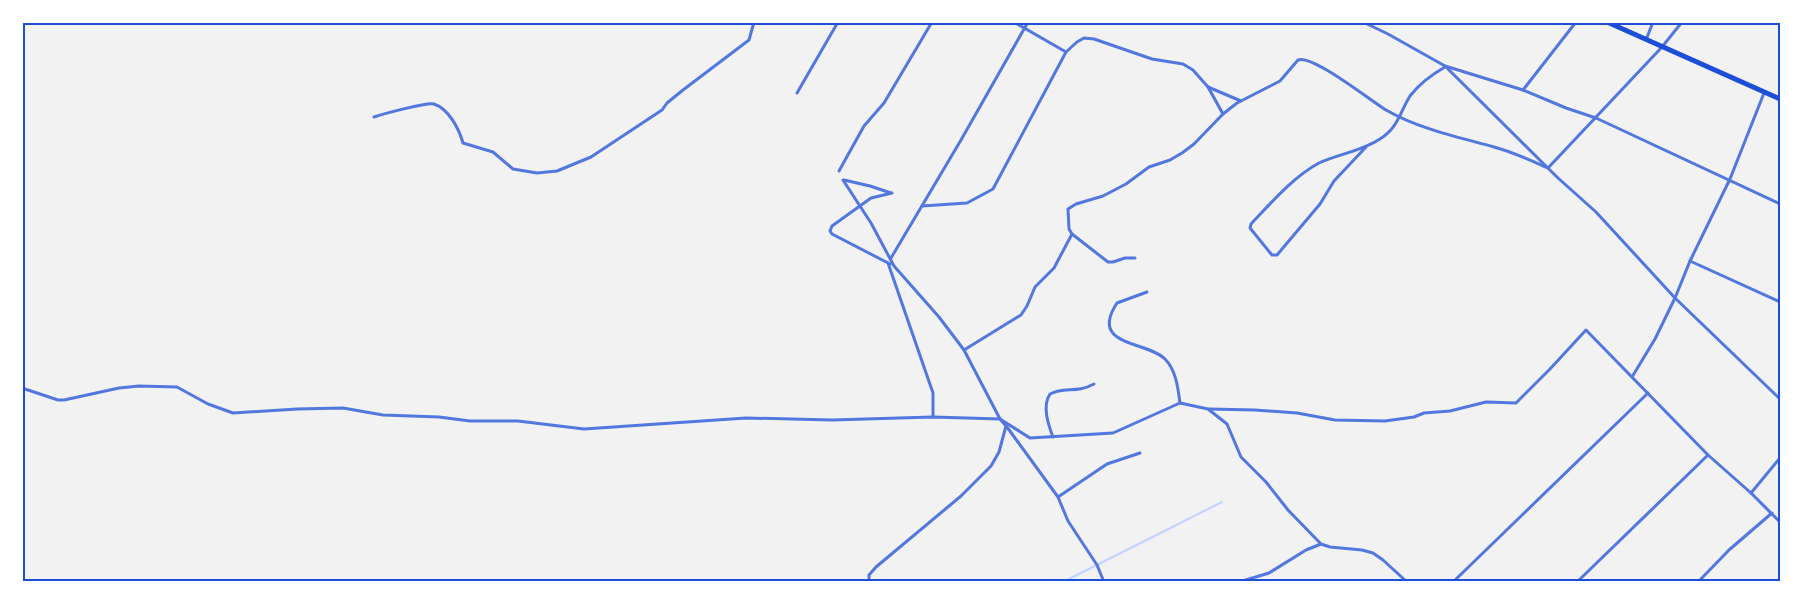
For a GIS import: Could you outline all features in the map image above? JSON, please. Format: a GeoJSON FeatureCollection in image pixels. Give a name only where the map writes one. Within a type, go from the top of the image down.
{"type":"FeatureCollection","features":[{"type":"Feature","properties":{"kind":"main road"},"geometry":{"type":"LineString","coordinates":[[1606,22],[1780,99]]}},
{"type":"Feature","properties":{"kind":"street"},"geometry":{"type":"LineString","coordinates":[[374,117],[394,110],[432,103],[443,109],[451,119],[460,133],[463,143],[493,152],[513,169],[537,172],[557,171],[591,157],[662,110],[677,95],[749,40],[754,22]]}},
{"type":"Feature","properties":{"kind":"street"},"geometry":{"type":"LineString","coordinates":[[797,93],[838,22]]}},
{"type":"Feature","properties":{"kind":"street"},"geometry":{"type":"LineString","coordinates":[[839,171],[864,126],[884,103],[932,22]]}},
{"type":"Feature","properties":{"kind":"street"},"geometry":{"type":"LineString","coordinates":[[1014,22],[1066,52]]}},
{"type":"Feature","properties":{"kind":"street"},"geometry":{"type":"LineString","coordinates":[[891,259],[1028,22]]}},
{"type":"Feature","properties":{"kind":"street"},"geometry":{"type":"LineString","coordinates":[[1363,22],[1445,66],[1523,90],[1596,118],[1780,204]]}},
{"type":"Feature","properties":{"kind":"street"},"geometry":{"type":"LineString","coordinates":[[1523,90],[1576,22]]}},
{"type":"Feature","properties":{"kind":"street"},"geometry":{"type":"LineString","coordinates":[[1646,40],[1653,22]]}},
{"type":"Feature","properties":{"kind":"street"},"geometry":{"type":"LineString","coordinates":[[1548,168],[1662,47],[1682,22]]}},
{"type":"Feature","properties":{"kind":"street"},"geometry":{"type":"LineString","coordinates":[[922,206],[967,203],[993,189],[1037,110],[1066,52],[1084,38],[1094,39],[1152,59],[1184,64],[1193,70],[1208,87],[1223,114]]}},
{"type":"Feature","properties":{"kind":"street"},"geometry":{"type":"LineString","coordinates":[[1135,258],[1108,262],[1072,234],[1069,229],[1068,209],[1071,206],[1103,196],[1126,184],[1149,168],[1182,153],[1194,144],[1223,114],[1242,101],[1280,81],[1294,64],[1302,58],[1336,75],[1374,103],[1400,118],[1458,138],[1515,154],[1548,168]]}},
{"type":"Feature","properties":{"kind":"street"},"geometry":{"type":"LineString","coordinates":[[1366,147],[1334,181],[1320,204],[1277,255],[1272,255],[1250,228],[1251,224],[1282,192],[1315,166],[1366,147],[1389,132],[1400,118],[1409,98],[1419,85],[1445,66]]}},
{"type":"Feature","properties":{"kind":"street"},"geometry":{"type":"LineString","coordinates":[[1445,66],[1548,168],[1596,212],[1676,298],[1780,399]]}},
{"type":"Feature","properties":{"kind":"street"},"geometry":{"type":"LineString","coordinates":[[1208,87],[1242,101]]}},
{"type":"Feature","properties":{"kind":"street"},"geometry":{"type":"LineString","coordinates":[[1632,377],[1655,339],[1676,298],[1690,261],[1730,179],[1764,93]]}},
{"type":"Feature","properties":{"kind":"street"},"geometry":{"type":"LineString","coordinates":[[894,266],[832,234],[830,231],[832,226],[860,206],[871,198],[892,193],[843,180],[860,206],[894,266],[939,317],[964,350],[1000,418],[1058,497],[1068,521],[1097,565],[1104,582]]}},
{"type":"Feature","properties":{"kind":"street"},"geometry":{"type":"LineString","coordinates":[[964,350],[1021,314],[1027,306],[1035,287],[1054,268],[1072,234]]}},
{"type":"Feature","properties":{"kind":"street"},"geometry":{"type":"LineString","coordinates":[[1690,261],[1780,302]]}},
{"type":"Feature","properties":{"kind":"street"},"geometry":{"type":"LineString","coordinates":[[888,263],[933,393],[933,417]]}},
{"type":"Feature","properties":{"kind":"street"},"geometry":{"type":"LineString","coordinates":[[1147,292],[1118,303],[1110,323],[1110,328],[1114,334],[1123,340],[1160,355],[1165,359],[1178,385],[1180,402]]}},
{"type":"Feature","properties":{"kind":"street"},"geometry":{"type":"LineString","coordinates":[[22,388],[58,400],[64,400],[119,388],[139,386],[177,387],[228,413],[343,408],[383,414],[439,417],[470,421],[518,421],[584,429],[746,418],[832,420],[933,417],[1000,418],[1030,438],[1113,433],[1180,402],[1208,409],[1266,410],[1335,420],[1385,421],[1414,418],[1424,413],[1450,411],[1486,402],[1516,402],[1586,330],[1708,455],[1780,522]]}},
{"type":"Feature","properties":{"kind":"street"},"geometry":{"type":"LineString","coordinates":[[1053,437],[1047,420],[1047,405],[1050,394],[1056,391],[1085,389],[1094,384]]}},
{"type":"Feature","properties":{"kind":"street"},"geometry":{"type":"LineString","coordinates":[[1453,582],[1648,393]]}},
{"type":"Feature","properties":{"kind":"street"},"geometry":{"type":"LineString","coordinates":[[1208,409],[1227,424],[1241,457],[1266,482],[1309,534],[1321,544],[1330,547],[1373,553],[1407,582]]}},
{"type":"Feature","properties":{"kind":"street"},"geometry":{"type":"LineString","coordinates":[[869,582],[869,575],[876,567],[961,496],[991,466],[999,452],[1006,426]]}},
{"type":"Feature","properties":{"kind":"street"},"geometry":{"type":"LineString","coordinates":[[1058,497],[1107,464],[1140,452]]}},
{"type":"Feature","properties":{"kind":"street"},"geometry":{"type":"LineString","coordinates":[[1577,582],[1708,455]]}},
{"type":"Feature","properties":{"kind":"street"},"geometry":{"type":"LineString","coordinates":[[1751,493],[1780,458]]}},
{"type":"Feature","properties":{"kind":"street"},"geometry":{"type":"LineString","coordinates":[[1698,582],[1729,550],[1772,513]]}},
{"type":"Feature","properties":{"kind":"street"},"geometry":{"type":"LineString","coordinates":[[1239,582],[1269,573],[1306,550],[1321,544]]}},
{"type":"Feature","properties":{"kind":"waterway"},"geometry":{"type":"LineString","coordinates":[[1063,582],[1222,502]]}}]}
